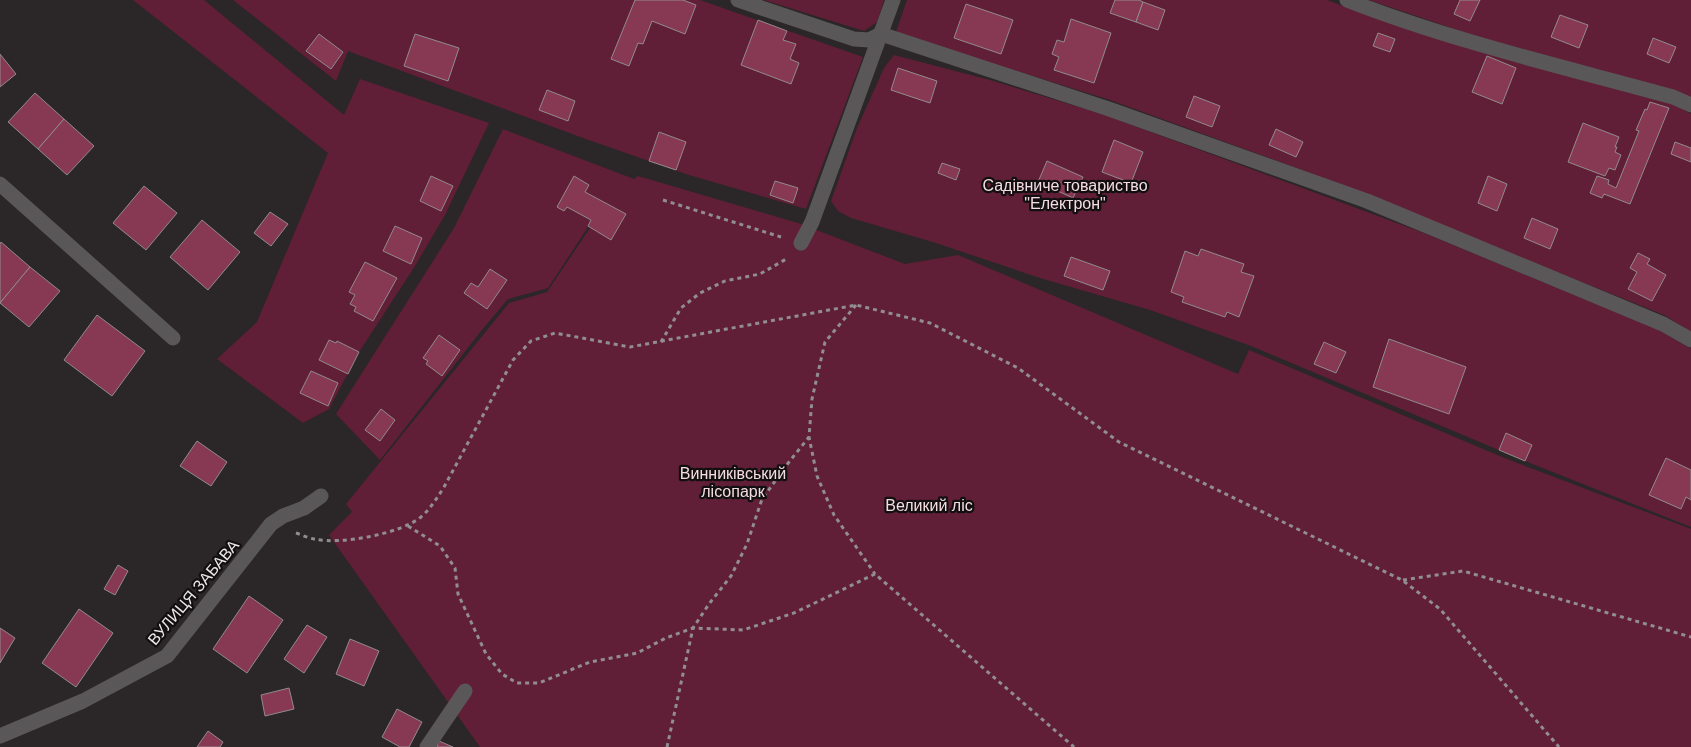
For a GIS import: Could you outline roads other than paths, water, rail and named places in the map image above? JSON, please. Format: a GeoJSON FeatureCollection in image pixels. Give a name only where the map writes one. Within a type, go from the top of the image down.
{"type":"FeatureCollection","features":[{"type":"Feature","properties":{"kind":"street"},"geometry":{"type":"LineString","coordinates":[[738,0],[854,39],[869,40],[881,34],[1110,109],[1367,201],[1663,324],[1691,340]]}},
{"type":"Feature","properties":{"kind":"street"},"geometry":{"type":"LineString","coordinates":[[801,243],[812,222],[894,0]]}},
{"type":"Feature","properties":{"kind":"street"},"geometry":{"type":"LineString","coordinates":[[1347,0],[1475,43],[1673,97],[1691,105]]}},
{"type":"Feature","properties":{"kind":"street"},"geometry":{"type":"LineString","coordinates":[[0,184],[173,338]]}},
{"type":"Feature","properties":{"kind":"street","name":"ВУЛИЦЯ ЗАБАВА"},"geometry":{"type":"LineString","coordinates":[[0,736],[83,702],[167,656],[271,524],[283,516],[304,508],[321,496]]}},
{"type":"Feature","properties":{"kind":"street"},"geometry":{"type":"LineString","coordinates":[[427,747],[465,691]]}},
{"type":"Feature","properties":{"kind":"park label","name":"Садівниче товариство \"Електрон\""},"geometry":{"type":"Point","coordinates":[1065,194]}},
{"type":"Feature","properties":{"kind":"park label","name":"Винниківський лісопарк"},"geometry":{"type":"Point","coordinates":[733,482]}},
{"type":"Feature","properties":{"kind":"park label","name":"Великий ліс"},"geometry":{"type":"Point","coordinates":[929,505]}}]}
